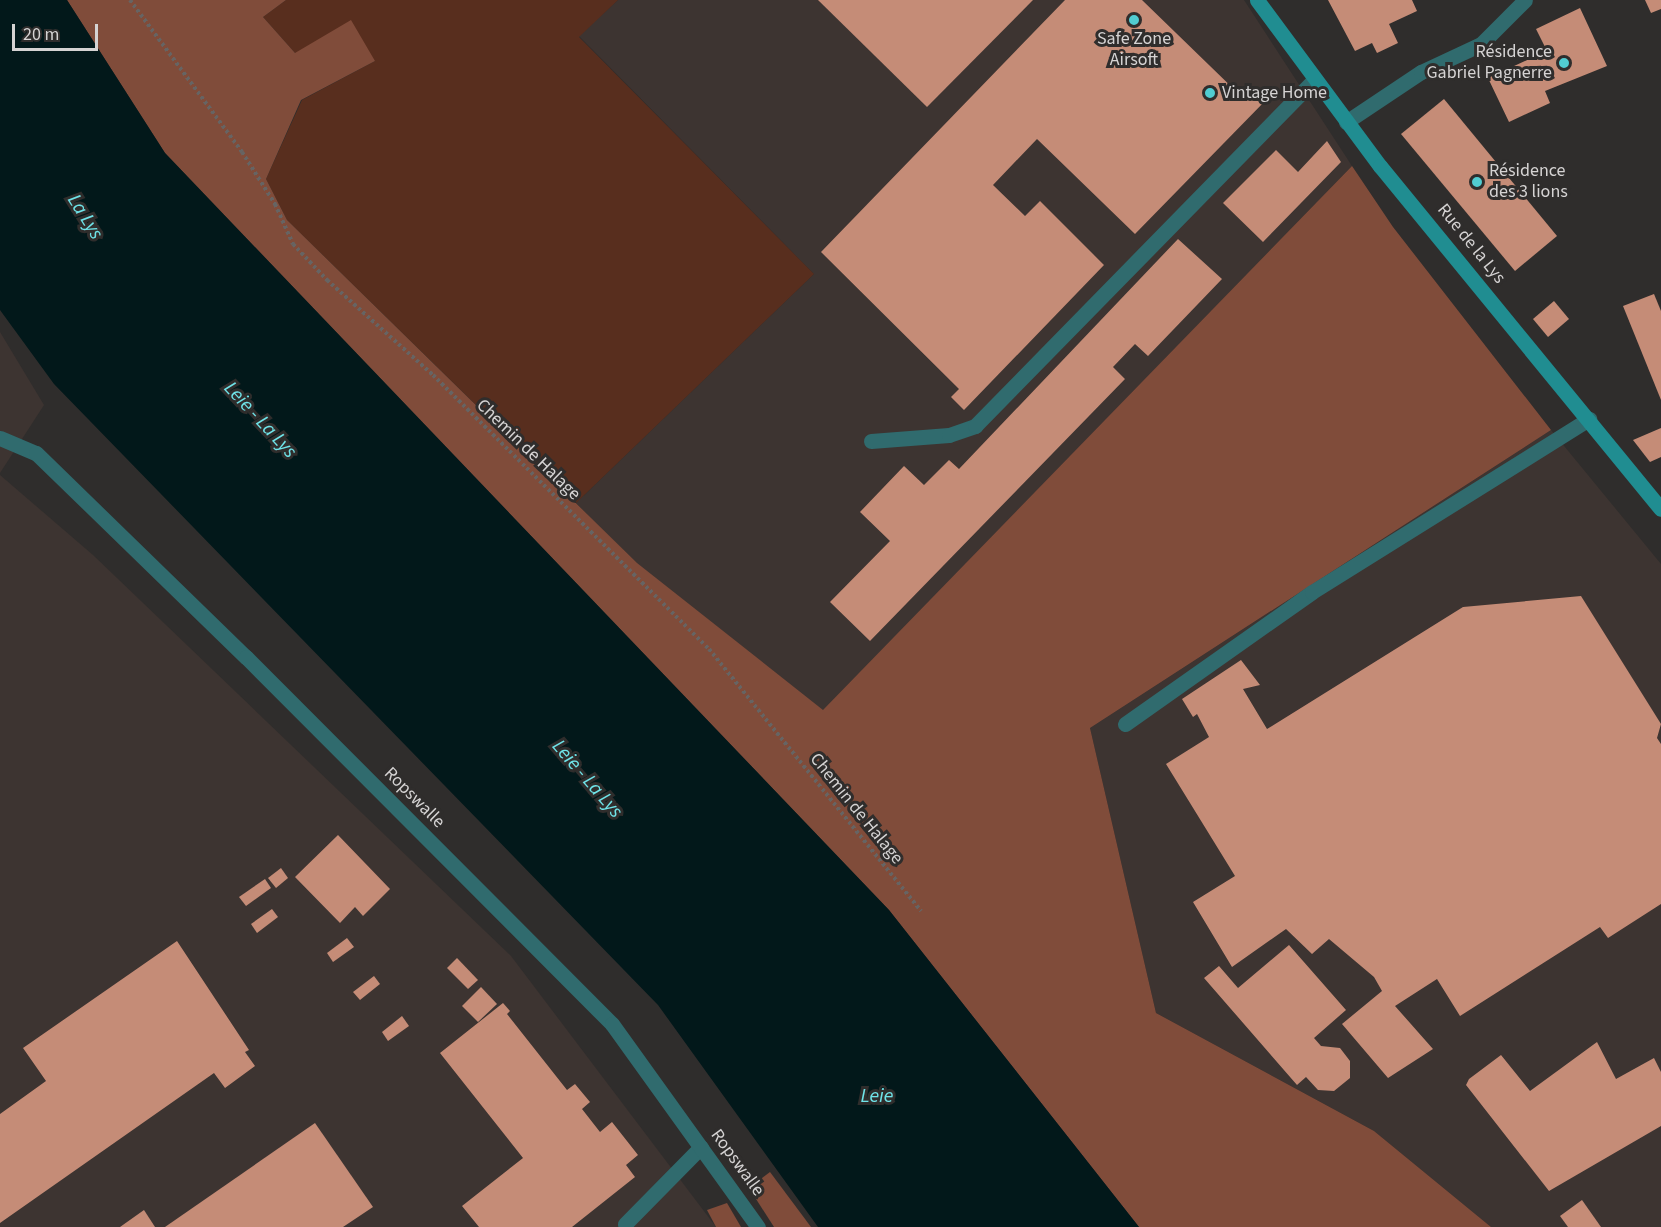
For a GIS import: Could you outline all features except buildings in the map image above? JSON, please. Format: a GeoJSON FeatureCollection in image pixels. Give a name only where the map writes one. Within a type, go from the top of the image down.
{"type":"FeatureCollection","features":[{"type":"Feature","properties":{"kind":"main road","name":"Rue de la Lys"},"geometry":{"type":"LineString","coordinates":[[1257,0],[1346,122],[1661,508]]}},
{"type":"Feature","properties":{"kind":"street"},"geometry":{"type":"LineString","coordinates":[[1346,122],[1421,72],[1480,44],[1526,0]]}},
{"type":"Feature","properties":{"kind":"street"},"geometry":{"type":"LineString","coordinates":[[871,441],[949,435],[975,426],[1314,80]]}},
{"type":"Feature","properties":{"kind":"street"},"geometry":{"type":"LineString","coordinates":[[1125,724],[1312,592],[1589,420]]}},
{"type":"Feature","properties":{"kind":"street","name":"Ropswalle"},"geometry":{"type":"LineString","coordinates":[[0,438],[36,453],[246,657],[612,1024],[758,1227]]}},
{"type":"Feature","properties":{"kind":"street"},"geometry":{"type":"LineString","coordinates":[[625,1224],[701,1147]]}},
{"type":"Feature","properties":{"kind":"path","name":"Chemin de Halage"},"geometry":{"type":"LineString","coordinates":[[130,0],[242,152],[275,204],[293,244],[327,280],[433,375],[709,649],[921,911]]}},
{"type":"Feature","properties":{"kind":"shaded area"},"geometry":{"type":"Polygon","coordinates":[[[67,0],[286,0],[263,17],[295,53],[351,20],[375,61],[301,100],[266,179],[287,220],[637,563],[823,710],[1352,166],[1393,227],[1551,430],[1090,728],[1156,1013],[1374,1131],[1491,1227],[1139,1227],[889,910],[165,153],[67,0]]]}},
{"type":"Feature","properties":{"kind":"shaded area"},"geometry":{"type":"Polygon","coordinates":[[[286,0],[618,0],[579,37],[814,274],[576,503],[287,220],[266,179],[302,100],[375,61],[295,53],[263,17],[286,0]]]}},
{"type":"Feature","properties":{"kind":"shaded area"},"geometry":{"type":"Polygon","coordinates":[[[618,0],[1244,0],[1352,166],[823,711],[637,564],[576,503],[814,274],[579,36],[618,0]]]}},
{"type":"Feature","properties":{"kind":"shaded area"},"geometry":{"type":"Polygon","coordinates":[[[0,332],[44,405],[0,473],[0,332]]]}},
{"type":"Feature","properties":{"kind":"shaded area"},"geometry":{"type":"Polygon","coordinates":[[[1551,430],[1661,564],[1661,1227],[1491,1227],[1374,1131],[1156,1013],[1090,728],[1551,430]]]}},
{"type":"Feature","properties":{"kind":"shaded area"},"geometry":{"type":"Polygon","coordinates":[[[0,475],[93,555],[511,956],[716,1227],[0,1227],[0,475]]]}},
{"type":"Feature","properties":{"kind":"shaded area"},"geometry":{"type":"Polygon","coordinates":[[[770,1172],[811,1227],[774,1227],[749,1188],[770,1172]]]}},
{"type":"Feature","properties":{"kind":"shaded area"},"geometry":{"type":"Polygon","coordinates":[[[727,1203],[741,1227],[716,1227],[707,1210],[727,1203]]]}},
{"type":"Feature","properties":{"kind":"water","name":"Leie"},"geometry":{"type":"Polygon","coordinates":[[[0,0],[67,0],[165,153],[889,910],[1139,1227],[818,1227],[658,1005],[54,384],[0,310],[0,0]]]}},
{"type":"Feature","properties":{"kind":"place","name":"Safe Zone Airsoft"},"geometry":{"type":"Point","coordinates":[1134,20]}},
{"type":"Feature","properties":{"kind":"place","name":"Résidence Gabriel Pagnerre"},"geometry":{"type":"Point","coordinates":[1564,63]}},
{"type":"Feature","properties":{"kind":"place","name":"Vintage Home"},"geometry":{"type":"Point","coordinates":[1210,93]}},
{"type":"Feature","properties":{"kind":"place","name":"Résidence des 3 lions"},"geometry":{"type":"Point","coordinates":[1477,182]}},
{"type":"Feature","properties":{"kind":"water label","name":"La Lys"},"geometry":{"type":"Point","coordinates":[85,217]}},
{"type":"Feature","properties":{"kind":"water label","name":"Leie - La Lys"},"geometry":{"type":"Point","coordinates":[260,420]}},
{"type":"Feature","properties":{"kind":"water label","name":"Leie - La Lys"},"geometry":{"type":"Point","coordinates":[587,779]}}]}
